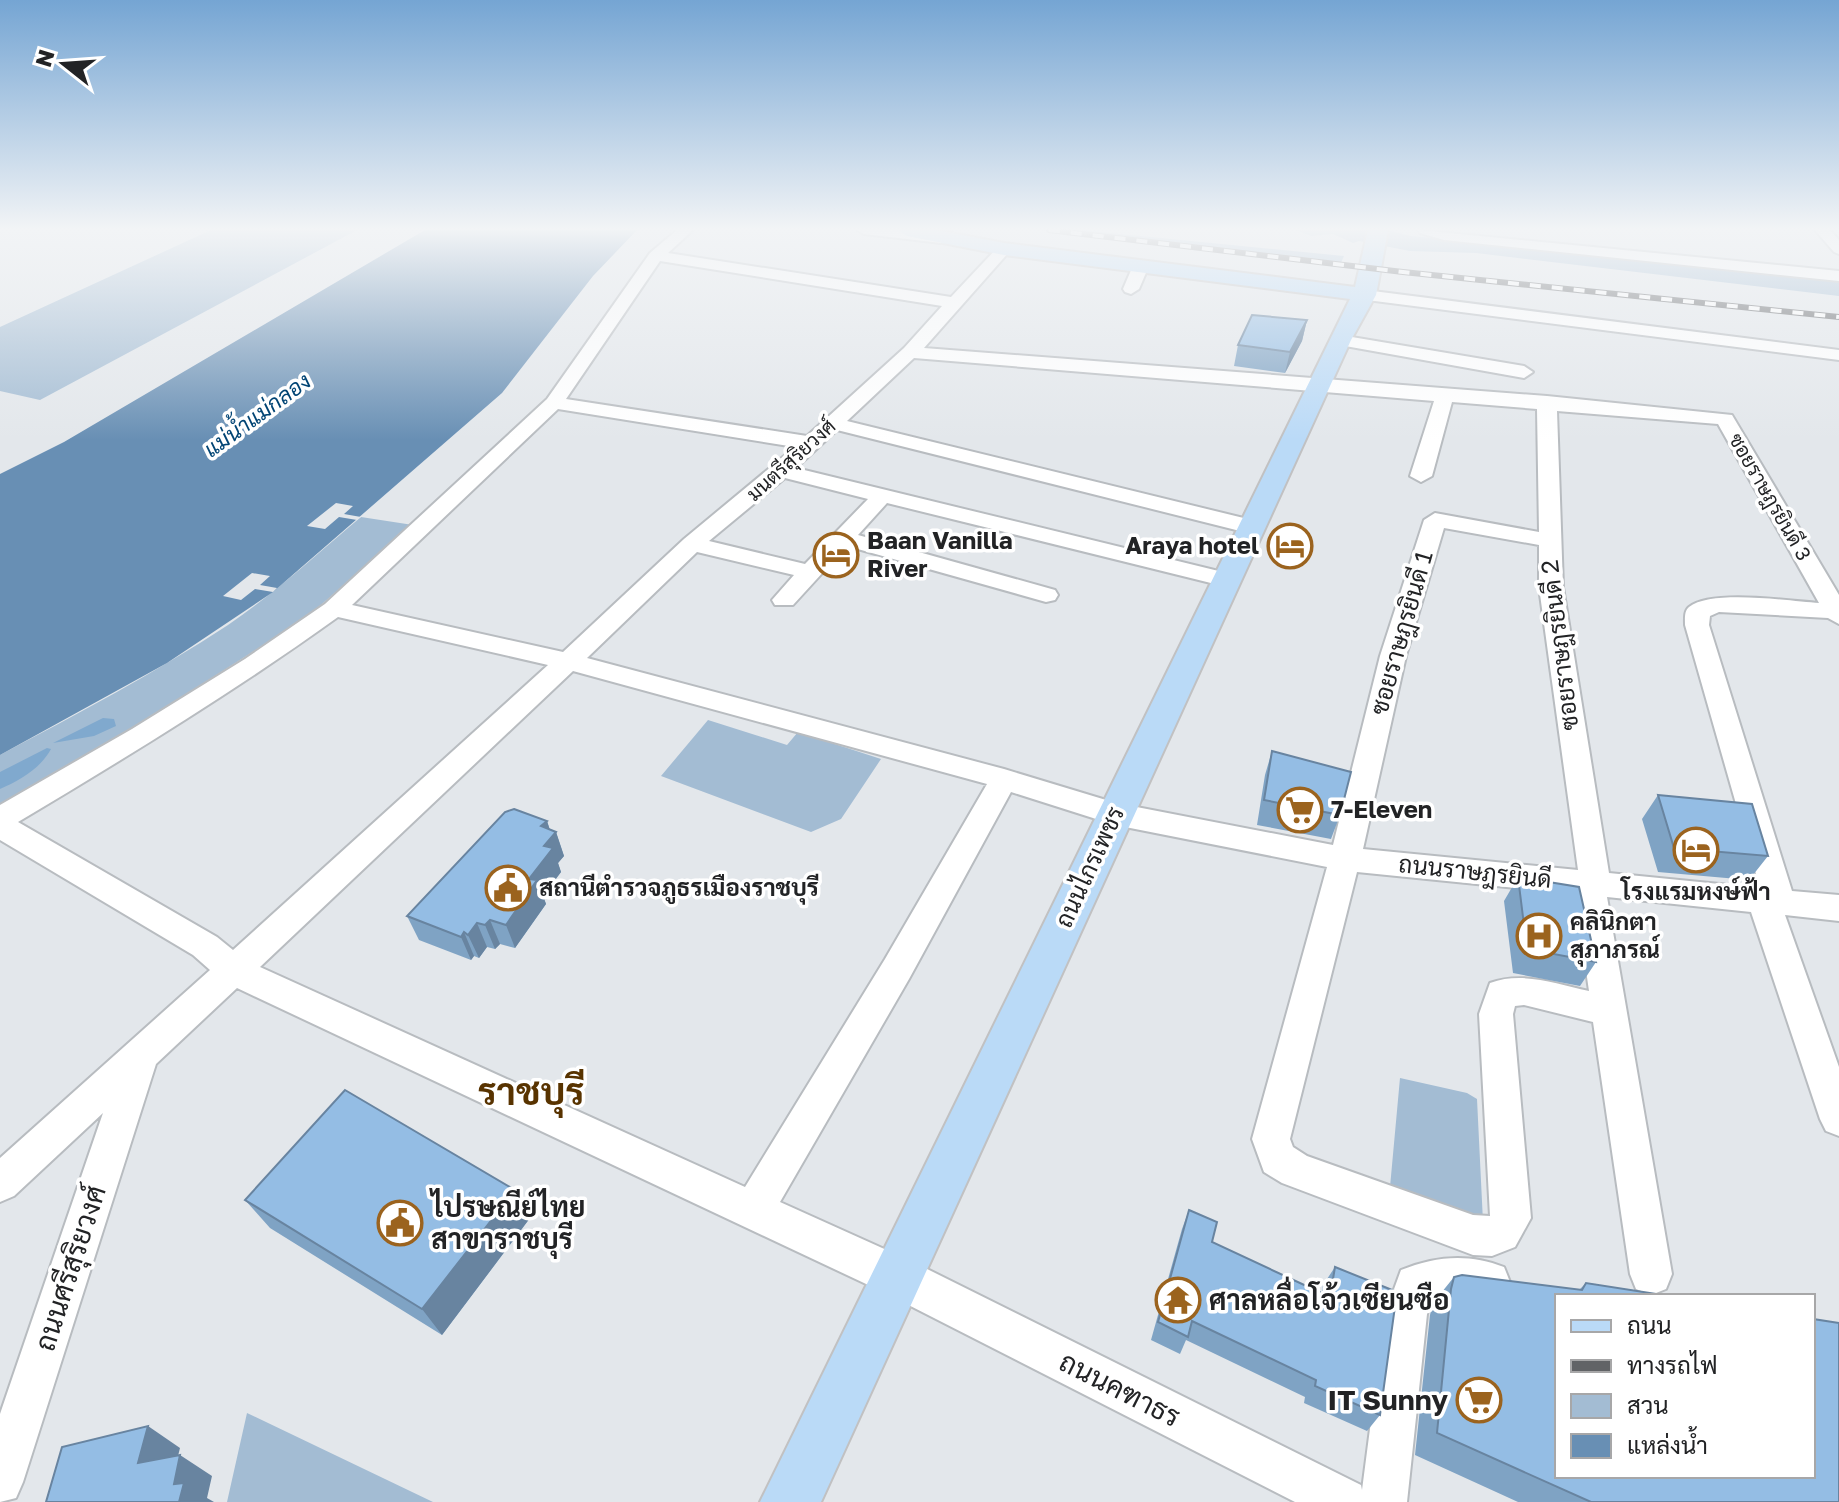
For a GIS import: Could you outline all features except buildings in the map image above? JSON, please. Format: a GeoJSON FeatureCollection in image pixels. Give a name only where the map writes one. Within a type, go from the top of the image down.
{"type":"FeatureCollection","features":[{"type":"Feature","properties":{"kind":"main road","name":"ถนนไกรเพชร"},"geometry":{"type":"LineString","coordinates":[[790,1502],[1362,300]]}},
{"type":"Feature","properties":{"kind":"street"},"geometry":{"type":"LineString","coordinates":[[0,819],[154,728],[334,609],[554,403],[625,300]]}},
{"type":"Feature","properties":{"kind":"street"},"geometry":{"type":"LineString","coordinates":[[936,300],[954,303]]}},
{"type":"Feature","properties":{"kind":"street","name":"มนตรีสุริยวงศ์"},"geometry":{"type":"LineString","coordinates":[[0,1183],[692,544],[781,471],[910,352],[957,300]]}},
{"type":"Feature","properties":{"kind":"street"},"geometry":{"type":"LineString","coordinates":[[1440,300],[1839,355]]}},
{"type":"Feature","properties":{"kind":"street"},"geometry":{"type":"LineString","coordinates":[[1455,300],[1839,344]]}},
{"type":"Feature","properties":{"kind":"street"},"geometry":{"type":"LineString","coordinates":[[1340,340],[1524,372]]}},
{"type":"Feature","properties":{"kind":"street"},"geometry":{"type":"LineString","coordinates":[[910,352],[1547,402]]}},
{"type":"Feature","properties":{"kind":"street"},"geometry":{"type":"LineString","coordinates":[[1421,476],[1445,395]]}},
{"type":"Feature","properties":{"kind":"street","name":"ซอยราษฎรยินดี 3"},"geometry":{"type":"LineString","coordinates":[[1547,402],[1725,419],[1838,614]]}},
{"type":"Feature","properties":{"kind":"street","name":"ซอยราษฎรยินดี 2"},"geometry":{"type":"LineString","coordinates":[[1547,402],[1551,587],[1606,1010],[1651,1274]]}},
{"type":"Feature","properties":{"kind":"street"},"geometry":{"type":"LineString","coordinates":[[554,403],[810,443]]}},
{"type":"Feature","properties":{"kind":"street"},"geometry":{"type":"LineString","coordinates":[[832,423],[1252,527]]}},
{"type":"Feature","properties":{"kind":"street"},"geometry":{"type":"LineString","coordinates":[[781,471],[1227,580]]}},
{"type":"Feature","properties":{"kind":"street"},"geometry":{"type":"LineString","coordinates":[[784,600],[883,495]]}},
{"type":"Feature","properties":{"kind":"street","name":"ซอยราษฎรยินดี 1"},"geometry":{"type":"LineString","coordinates":[[1345,859],[1393,656],[1435,520],[1548,540]]}},
{"type":"Feature","properties":{"kind":"street"},"geometry":{"type":"LineString","coordinates":[[843,538],[1046,595]]}},
{"type":"Feature","properties":{"kind":"street"},"geometry":{"type":"LineString","coordinates":[[692,544],[811,572]]}},
{"type":"Feature","properties":{"kind":"street"},"geometry":{"type":"LineString","coordinates":[[1838,614],[1717,605],[1698,612],[1697,625],[1735,745],[1772,902],[1839,1119]]}},
{"type":"Feature","properties":{"kind":"street","name":"ถนนราษฎรยินดี"},"geometry":{"type":"LineString","coordinates":[[334,609],[568,661],[1004,779],[1115,814],[1345,859],[1839,908]]}},
{"type":"Feature","properties":{"kind":"street"},"geometry":{"type":"LineString","coordinates":[[754,1209],[897,969],[1004,779]]}},
{"type":"Feature","properties":{"kind":"street","name":"ถนนคฑาธร"},"geometry":{"type":"LineString","coordinates":[[0,826],[205,946],[233,970],[896,1276],[1344,1502]]}},
{"type":"Feature","properties":{"kind":"street"},"geometry":{"type":"LineString","coordinates":[[1345,859],[1271,1139],[1278,1159],[1296,1170],[1473,1235],[1495,1237],[1507,1230],[1511,1218],[1496,1014],[1502,993],[1524,991],[1606,1010]]}},
{"type":"Feature","properties":{"kind":"street","name":"ถนนศรีสุริยวงศ์"},"geometry":{"type":"LineString","coordinates":[[0,1482],[141,1054]]}},
{"type":"Feature","properties":{"kind":"street"},"geometry":{"type":"LineString","coordinates":[[1384,1502],[1406,1314],[1416,1285],[1441,1277],[1528,1287]]}},
{"type":"Feature","properties":{"kind":"green space"},"geometry":{"type":"Polygon","coordinates":[[[59,300],[226,300],[40,400],[0,391],[0,327],[59,300]]]}},
{"type":"Feature","properties":{"kind":"green space"},"geometry":{"type":"Polygon","coordinates":[[[361,517],[413,525],[307,617],[121,736],[0,806],[0,755],[87,709],[228,625],[279,587],[361,517]]]}},
{"type":"Feature","properties":{"kind":"green space"},"geometry":{"type":"Polygon","coordinates":[[[708,720],[787,745],[798,732],[881,759],[841,819],[811,832],[661,776],[708,720]]]}},
{"type":"Feature","properties":{"kind":"green space"},"geometry":{"type":"Polygon","coordinates":[[[1400,1078],[1467,1093],[1477,1099],[1483,1222],[1390,1187],[1400,1078]]]}},
{"type":"Feature","properties":{"kind":"green space"},"geometry":{"type":"Polygon","coordinates":[[[247,1413],[433,1502],[227,1502],[247,1413]]]}},
{"type":"Feature","properties":{"kind":"shaded area"},"geometry":{"type":"Polygon","coordinates":[[[103,718],[114,719],[116,726],[94,736],[53,743],[103,718]]]}},
{"type":"Feature","properties":{"kind":"shaded area"},"geometry":{"type":"Polygon","coordinates":[[[47,748],[51,749],[35,768],[0,789],[0,772],[47,748]]]}},
{"type":"Feature","properties":{"kind":"water","name":"แม่น้ำแม่กลอง"},"geometry":{"type":"Polygon","coordinates":[[[306,300],[574,300],[502,393],[273,592],[167,663],[0,755],[0,474],[64,442],[306,300]]]}},
{"type":"Feature","properties":{"kind":"pier"},"geometry":{"type":"Polygon","coordinates":[[[336,503],[353,506],[344,514],[361,517],[357,520],[339,517],[325,529],[307,526],[336,503]]]}},
{"type":"Feature","properties":{"kind":"pier"},"geometry":{"type":"Polygon","coordinates":[[[252,573],[270,576],[260,585],[277,588],[273,592],[255,589],[241,600],[223,596],[252,573]]]}},
{"type":"Feature","properties":{"kind":"railway"},"geometry":{"type":"LineString","coordinates":[[1675,300],[1839,317]]}},
{"type":"Feature","properties":{"kind":"place","name":"Araya hotel"},"geometry":{"type":"Point","coordinates":[1290,546]}},
{"type":"Feature","properties":{"kind":"place","name":"Baan Vanilla River"},"geometry":{"type":"Point","coordinates":[836,555]}},
{"type":"Feature","properties":{"kind":"place","name":"7-Eleven"},"geometry":{"type":"Point","coordinates":[1300,810]}},
{"type":"Feature","properties":{"kind":"place","name":"โรงแรมหงษ์ฟ้า"},"geometry":{"type":"Point","coordinates":[1696,850]}},
{"type":"Feature","properties":{"kind":"place","name":"สถานีตำรวจภูธรเมืองราชบุรี"},"geometry":{"type":"Point","coordinates":[508,888]}},
{"type":"Feature","properties":{"kind":"place","name":"คลินิกตา สุภาภรณ์"},"geometry":{"type":"Point","coordinates":[1539,936]}},
{"type":"Feature","properties":{"kind":"place","name":"ไปรษณีย์ไทย สาขาราชบุรี"},"geometry":{"type":"Point","coordinates":[400,1223]}},
{"type":"Feature","properties":{"kind":"place","name":"ศาลหลื่อโจ้วเซียนซือ"},"geometry":{"type":"Point","coordinates":[1178,1300]}},
{"type":"Feature","properties":{"kind":"place","name":"IT Sunny"},"geometry":{"type":"Point","coordinates":[1479,1400]}},
{"type":"Feature","properties":{"kind":"district","name":"ราชบุรี"},"geometry":{"type":"Point","coordinates":[531,1092]}}]}
